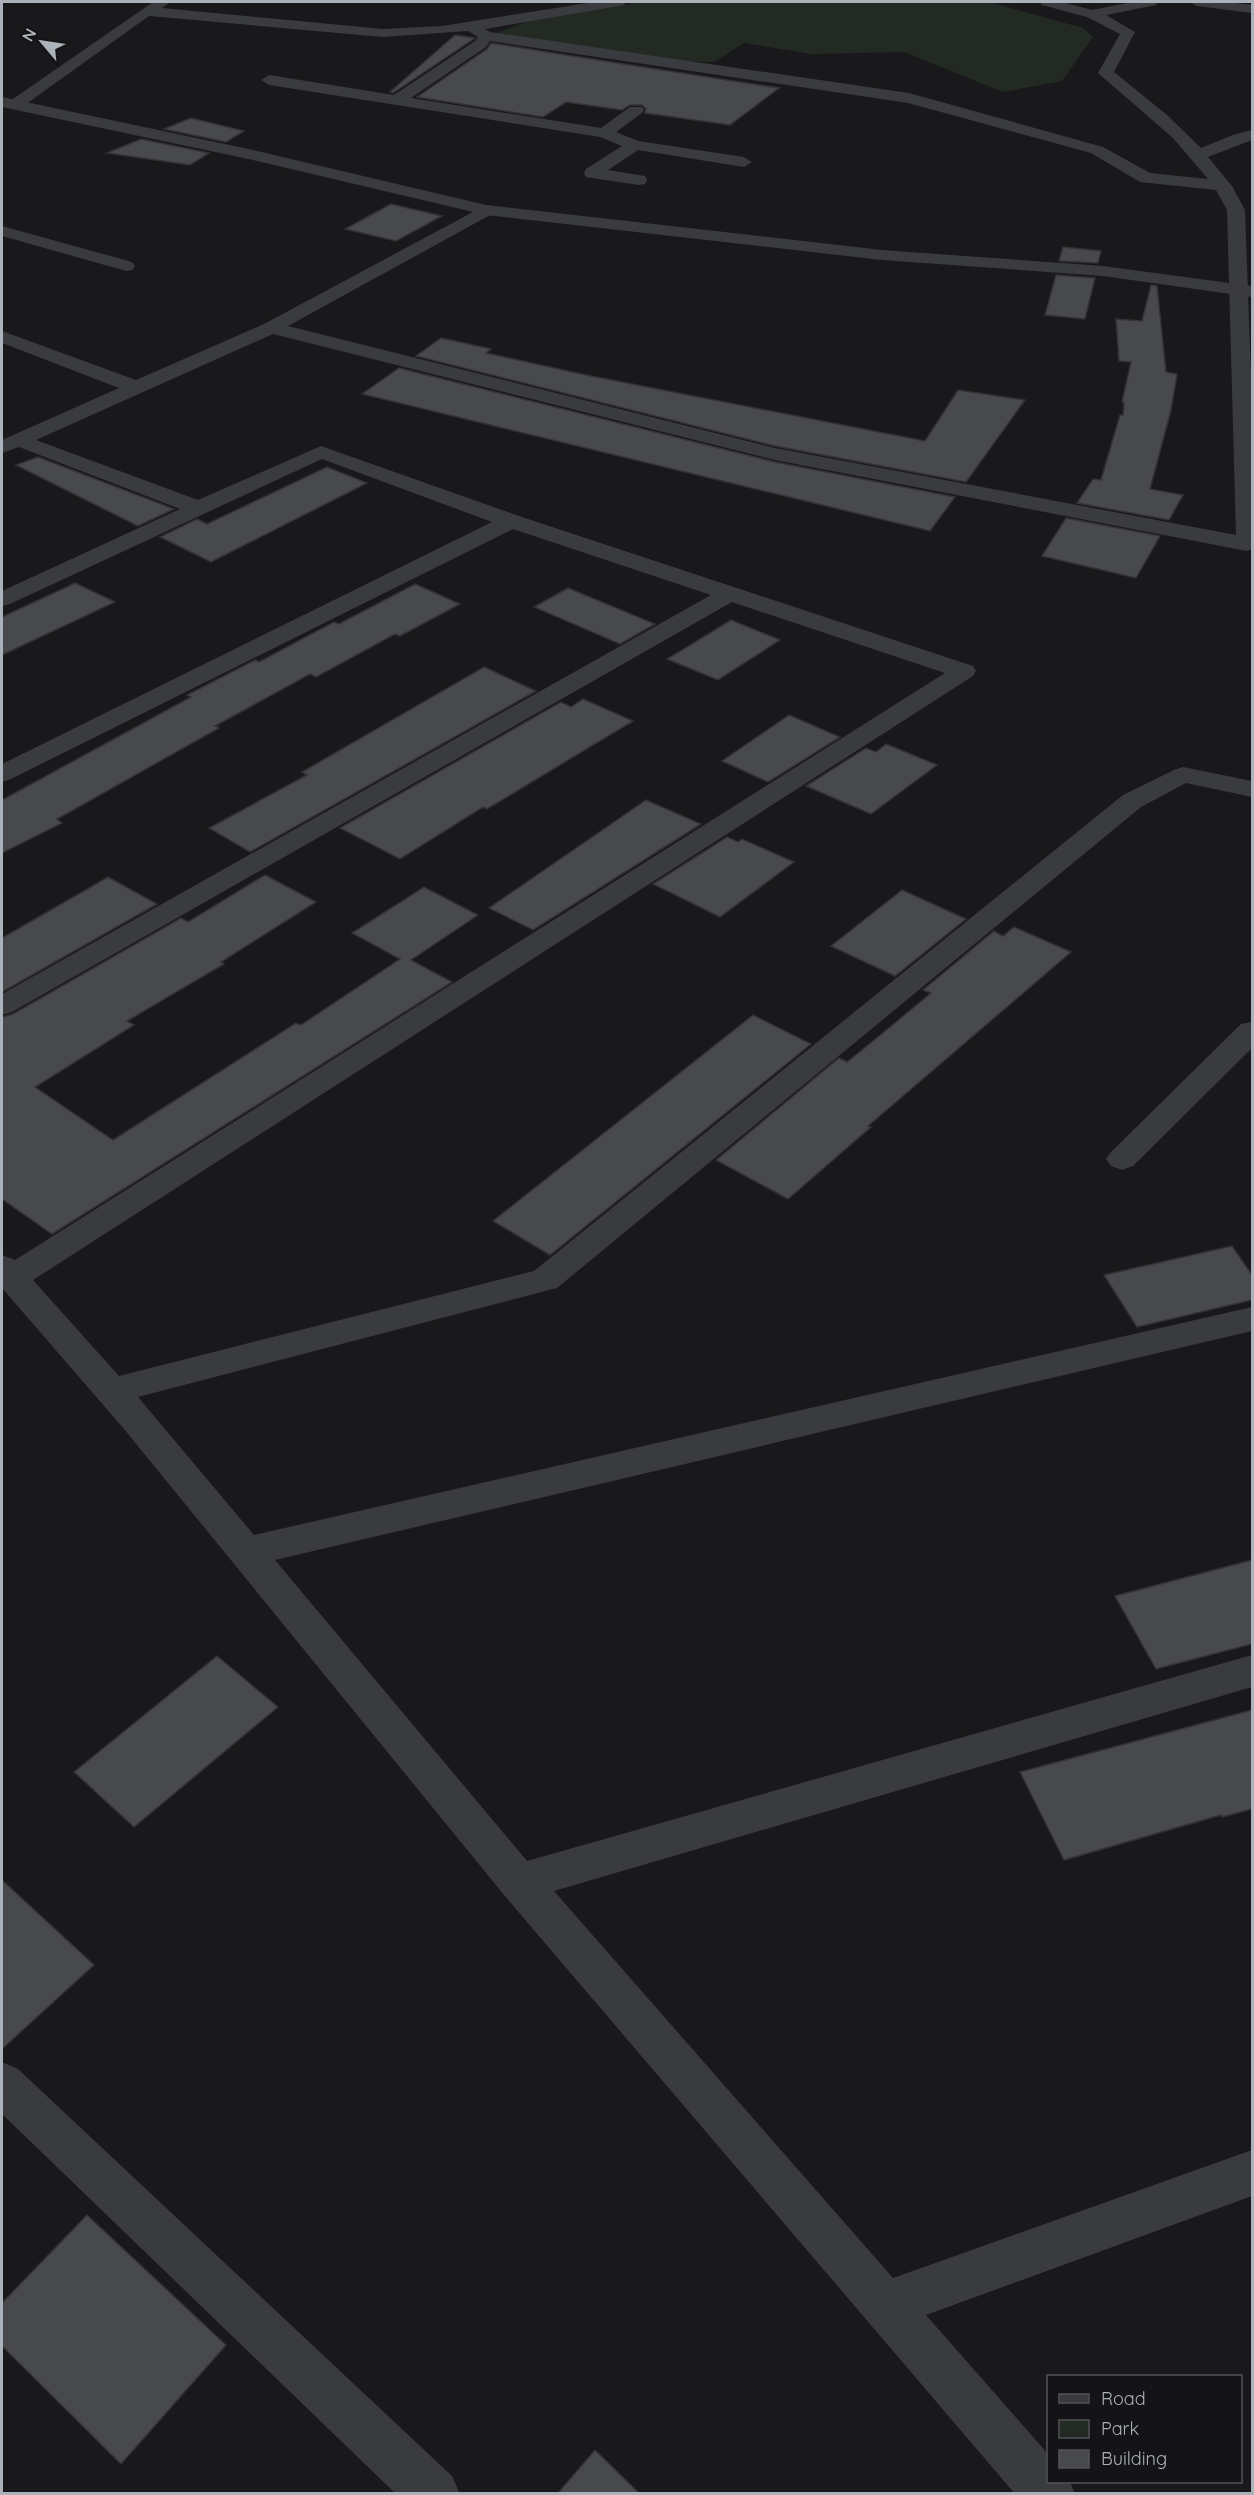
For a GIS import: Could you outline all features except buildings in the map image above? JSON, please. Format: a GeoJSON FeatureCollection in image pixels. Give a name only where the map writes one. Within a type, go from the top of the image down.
{"type":"FeatureCollection","features":[{"type":"Feature","properties":{"kind":"street"},"geometry":{"type":"LineString","coordinates":[[9,103],[163,2]]}},
{"type":"Feature","properties":{"kind":"street"},"geometry":{"type":"LineString","coordinates":[[539,2],[569,9]]}},
{"type":"Feature","properties":{"kind":"street"},"geometry":{"type":"LineString","coordinates":[[146,11],[383,33],[414,33],[619,2]]}},
{"type":"Feature","properties":{"kind":"street"},"geometry":{"type":"LineString","coordinates":[[271,328],[775,454],[1247,544],[1246,291],[1236,210],[1223,186],[1200,154],[1170,125],[1106,73],[1128,32],[1092,14],[1047,2]]}},
{"type":"Feature","properties":{"kind":"street"},"geometry":{"type":"LineString","coordinates":[[1092,14],[1151,2]]}},
{"type":"Feature","properties":{"kind":"street"},"geometry":{"type":"LineString","coordinates":[[1197,2],[1252,9]]}},
{"type":"Feature","properties":{"kind":"street"},"geometry":{"type":"LineString","coordinates":[[470,26],[486,36],[909,98],[1097,150],[1146,178],[1223,186]]}},
{"type":"Feature","properties":{"kind":"street"},"geometry":{"type":"LineString","coordinates":[[397,100],[481,44],[486,36]]}},
{"type":"Feature","properties":{"kind":"street"},"geometry":{"type":"LineString","coordinates":[[270,80],[604,133],[634,144],[744,162]]}},
{"type":"Feature","properties":{"kind":"street"},"geometry":{"type":"LineString","coordinates":[[9,103],[253,155],[486,210],[882,255],[1103,271],[1246,291]]}},
{"type":"Feature","properties":{"kind":"street"},"geometry":{"type":"LineString","coordinates":[[604,133],[636,110]]}},
{"type":"Feature","properties":{"kind":"street"},"geometry":{"type":"LineString","coordinates":[[1200,154],[1252,135]]}},
{"type":"Feature","properties":{"kind":"street"},"geometry":{"type":"LineString","coordinates":[[634,144],[592,173],[639,180]]}},
{"type":"Feature","properties":{"kind":"street"},"geometry":{"type":"LineString","coordinates":[[10,443],[271,328],[486,210]]}},
{"type":"Feature","properties":{"kind":"street"},"geometry":{"type":"LineString","coordinates":[[2,231],[126,266]]}},
{"type":"Feature","properties":{"kind":"street"},"geometry":{"type":"LineString","coordinates":[[2,337],[135,387]]}},
{"type":"Feature","properties":{"kind":"street"},"geometry":{"type":"LineString","coordinates":[[10,443],[199,508]]}},
{"type":"Feature","properties":{"kind":"street"},"geometry":{"type":"LineString","coordinates":[[2,599],[321,452],[511,520],[964,671],[7,1273],[112,1391],[519,1882],[1049,2493]]}},
{"type":"Feature","properties":{"kind":"street"},"geometry":{"type":"LineString","coordinates":[[2,774],[511,520]]}},
{"type":"Feature","properties":{"kind":"street"},"geometry":{"type":"LineString","coordinates":[[2,1006],[731,593]]}},
{"type":"Feature","properties":{"kind":"street"},"geometry":{"type":"LineString","coordinates":[[112,1391],[544,1280],[1132,801],[1183,775],[1252,789]]}},
{"type":"Feature","properties":{"kind":"street"},"geometry":{"type":"LineString","coordinates":[[1122,1159],[1252,1031]]}},
{"type":"Feature","properties":{"kind":"street"},"geometry":{"type":"LineString","coordinates":[[246,1552],[1252,1319]]}},
{"type":"Feature","properties":{"kind":"street"},"geometry":{"type":"LineString","coordinates":[[519,1882],[1252,1671]]}},
{"type":"Feature","properties":{"kind":"street"},"geometry":{"type":"LineString","coordinates":[[2,2084],[434,2493]]}},
{"type":"Feature","properties":{"kind":"street"},"geometry":{"type":"LineString","coordinates":[[885,2305],[1252,2173]]}},
{"type":"Feature","properties":{"kind":"green space"},"geometry":{"type":"Polygon","coordinates":[[[644,2],[989,2],[1083,28],[1093,37],[1062,81],[1003,92],[904,52],[811,54],[744,43],[714,62],[673,61],[550,44],[497,33],[539,17],[644,2]]]}}]}
